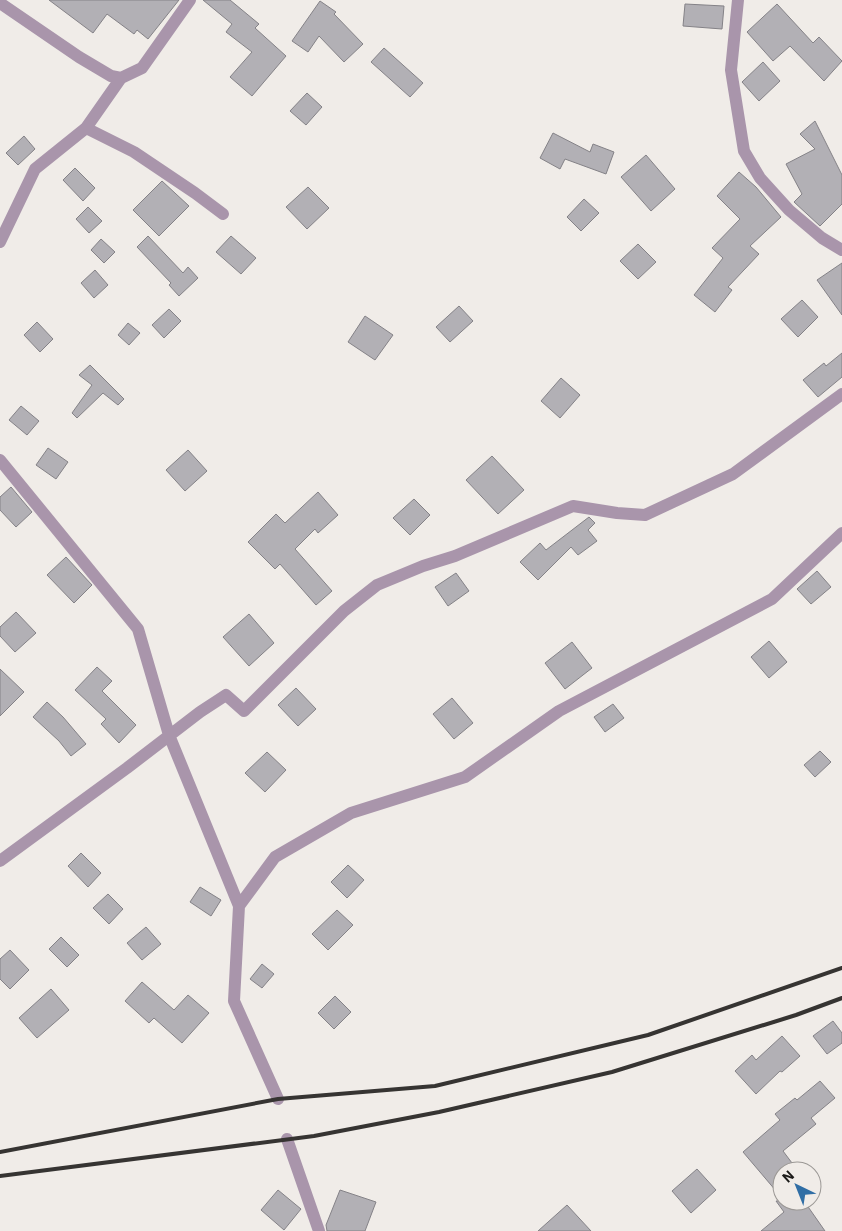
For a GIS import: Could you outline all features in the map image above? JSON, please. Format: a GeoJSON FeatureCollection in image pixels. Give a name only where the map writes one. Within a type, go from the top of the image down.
{"type":"FeatureCollection","features":[{"type":"Feature","properties":{"kind":"street"},"geometry":{"type":"LineString","coordinates":[[0,242],[35,169],[86,128],[121,78],[142,68],[190,0]]}},
{"type":"Feature","properties":{"kind":"street"},"geometry":{"type":"LineString","coordinates":[[738,0],[731,70],[744,151],[760,178],[789,210],[822,238],[842,250]]}},
{"type":"Feature","properties":{"kind":"street"},"geometry":{"type":"LineString","coordinates":[[0,3],[79,57],[111,76],[121,78]]}},
{"type":"Feature","properties":{"kind":"street"},"geometry":{"type":"LineString","coordinates":[[86,128],[134,152],[223,214]]}},
{"type":"Feature","properties":{"kind":"street"},"geometry":{"type":"LineString","coordinates":[[0,861],[128,768],[200,712],[226,695],[244,712],[344,611],[377,584],[455,556],[573,506],[645,515],[733,474],[842,394]]}},
{"type":"Feature","properties":{"kind":"street"},"geometry":{"type":"LineString","coordinates":[[0,460],[138,629],[169,735],[239,906],[234,1001],[278,1099]]}},
{"type":"Feature","properties":{"kind":"street"},"geometry":{"type":"LineString","coordinates":[[239,906],[276,857],[351,813],[465,777],[559,711],[772,599],[842,533]]}},
{"type":"Feature","properties":{"kind":"street"},"geometry":{"type":"LineString","coordinates":[[287,1139],[319,1231]]}},
{"type":"Feature","properties":{"kind":"building"},"geometry":{"type":"Polygon","coordinates":[[[49,0],[179,0],[148,39],[137,30],[134,34],[107,14],[93,33],[49,0]]]}},
{"type":"Feature","properties":{"kind":"building"},"geometry":{"type":"Polygon","coordinates":[[[203,0],[230,0],[259,24],[255,28],[286,56],[252,96],[230,77],[252,52],[226,32],[232,24],[203,0]]]}},
{"type":"Feature","properties":{"kind":"building"},"geometry":{"type":"Polygon","coordinates":[[[320,1],[336,12],[334,14],[363,44],[344,62],[319,36],[308,52],[292,41],[320,1]]]}},
{"type":"Feature","properties":{"kind":"building"},"geometry":{"type":"Polygon","coordinates":[[[685,4],[724,6],[722,29],[683,26],[685,4]]]}},
{"type":"Feature","properties":{"kind":"building"},"geometry":{"type":"Polygon","coordinates":[[[777,4],[813,43],[819,37],[842,61],[824,81],[790,46],[773,61],[747,32],[777,4]]]}},
{"type":"Feature","properties":{"kind":"building"},"geometry":{"type":"Polygon","coordinates":[[[384,48],[423,83],[410,97],[371,62],[384,48]]]}},
{"type":"Feature","properties":{"kind":"building"},"geometry":{"type":"Polygon","coordinates":[[[763,62],[780,81],[759,101],[742,82],[763,62]]]}},
{"type":"Feature","properties":{"kind":"building"},"geometry":{"type":"Polygon","coordinates":[[[307,93],[322,107],[306,125],[290,111],[307,93]]]}},
{"type":"Feature","properties":{"kind":"building"},"geometry":{"type":"Polygon","coordinates":[[[815,121],[842,175],[842,204],[820,226],[794,202],[802,194],[786,164],[815,149],[800,134],[815,121]]]}},
{"type":"Feature","properties":{"kind":"building"},"geometry":{"type":"Polygon","coordinates":[[[553,133],[590,152],[593,144],[614,152],[606,174],[565,159],[560,169],[540,158],[553,133]]]}},
{"type":"Feature","properties":{"kind":"building"},"geometry":{"type":"Polygon","coordinates":[[[24,136],[35,149],[18,165],[6,153],[24,136]]]}},
{"type":"Feature","properties":{"kind":"building"},"geometry":{"type":"Polygon","coordinates":[[[646,155],[675,189],[651,211],[621,177],[646,155]]]}},
{"type":"Feature","properties":{"kind":"building"},"geometry":{"type":"Polygon","coordinates":[[[75,168],[95,188],[83,201],[63,180],[75,168]]]}},
{"type":"Feature","properties":{"kind":"building"},"geometry":{"type":"Polygon","coordinates":[[[739,172],[756,187],[781,217],[750,246],[759,254],[728,287],[732,290],[715,312],[694,295],[723,258],[712,248],[740,219],[717,196],[739,172]]]}},
{"type":"Feature","properties":{"kind":"building"},"geometry":{"type":"Polygon","coordinates":[[[162,181],[189,206],[159,236],[133,210],[162,181]]]}},
{"type":"Feature","properties":{"kind":"building"},"geometry":{"type":"Polygon","coordinates":[[[308,187],[329,208],[307,229],[286,207],[308,187]]]}},
{"type":"Feature","properties":{"kind":"building"},"geometry":{"type":"Polygon","coordinates":[[[584,199],[599,213],[581,231],[567,217],[584,199]]]}},
{"type":"Feature","properties":{"kind":"building"},"geometry":{"type":"Polygon","coordinates":[[[88,207],[102,221],[89,233],[76,219],[88,207]]]}},
{"type":"Feature","properties":{"kind":"building"},"geometry":{"type":"Polygon","coordinates":[[[148,236],[183,273],[188,267],[198,278],[179,296],[169,285],[171,283],[137,247],[148,236]]]}},
{"type":"Feature","properties":{"kind":"building"},"geometry":{"type":"Polygon","coordinates":[[[231,236],[256,258],[241,274],[216,252],[231,236]]]}},
{"type":"Feature","properties":{"kind":"building"},"geometry":{"type":"Polygon","coordinates":[[[101,239],[115,252],[104,263],[91,250],[101,239]]]}},
{"type":"Feature","properties":{"kind":"building"},"geometry":{"type":"Polygon","coordinates":[[[638,244],[656,262],[638,279],[620,261],[638,244]]]}},
{"type":"Feature","properties":{"kind":"building"},"geometry":{"type":"Polygon","coordinates":[[[842,263],[842,315],[817,280],[842,263]]]}},
{"type":"Feature","properties":{"kind":"building"},"geometry":{"type":"Polygon","coordinates":[[[95,270],[108,285],[94,298],[81,283],[95,270]]]}},
{"type":"Feature","properties":{"kind":"building"},"geometry":{"type":"Polygon","coordinates":[[[802,300],[818,317],[798,337],[781,319],[802,300]]]}},
{"type":"Feature","properties":{"kind":"building"},"geometry":{"type":"Polygon","coordinates":[[[459,306],[473,321],[450,342],[436,327],[459,306]]]}},
{"type":"Feature","properties":{"kind":"building"},"geometry":{"type":"Polygon","coordinates":[[[169,309],[181,321],[164,338],[152,325],[169,309]]]}},
{"type":"Feature","properties":{"kind":"building"},"geometry":{"type":"Polygon","coordinates":[[[365,316],[393,335],[375,360],[348,342],[365,316]]]}},
{"type":"Feature","properties":{"kind":"building"},"geometry":{"type":"Polygon","coordinates":[[[37,322],[53,339],[40,352],[24,335],[37,322]]]}},
{"type":"Feature","properties":{"kind":"building"},"geometry":{"type":"Polygon","coordinates":[[[128,323],[140,333],[129,345],[118,335],[128,323]]]}},
{"type":"Feature","properties":{"kind":"building"},"geometry":{"type":"Polygon","coordinates":[[[842,353],[842,377],[818,397],[803,380],[824,363],[826,366],[842,353]]]}},
{"type":"Feature","properties":{"kind":"building"},"geometry":{"type":"Polygon","coordinates":[[[90,365],[124,399],[118,405],[103,393],[77,418],[72,413],[92,385],[79,375],[90,365]]]}},
{"type":"Feature","properties":{"kind":"building"},"geometry":{"type":"Polygon","coordinates":[[[561,378],[580,395],[560,418],[541,401],[561,378]]]}},
{"type":"Feature","properties":{"kind":"building"},"geometry":{"type":"Polygon","coordinates":[[[21,406],[39,421],[27,435],[9,420],[21,406]]]}},
{"type":"Feature","properties":{"kind":"building"},"geometry":{"type":"Polygon","coordinates":[[[48,448],[68,462],[56,479],[36,465],[48,448]]]}},
{"type":"Feature","properties":{"kind":"building"},"geometry":{"type":"Polygon","coordinates":[[[188,450],[207,471],[185,491],[166,470],[188,450]]]}},
{"type":"Feature","properties":{"kind":"building"},"geometry":{"type":"Polygon","coordinates":[[[492,456],[524,490],[498,514],[466,480],[492,456]]]}},
{"type":"Feature","properties":{"kind":"building"},"geometry":{"type":"Polygon","coordinates":[[[11,487],[32,512],[16,527],[0,510],[0,497],[11,487]]]}},
{"type":"Feature","properties":{"kind":"building"},"geometry":{"type":"Polygon","coordinates":[[[318,492],[338,515],[318,533],[315,529],[295,549],[332,591],[316,605],[280,564],[275,569],[248,542],[276,514],[285,523],[318,492]]]}},
{"type":"Feature","properties":{"kind":"building"},"geometry":{"type":"Polygon","coordinates":[[[414,499],[430,515],[410,535],[393,518],[414,499]]]}},
{"type":"Feature","properties":{"kind":"building"},"geometry":{"type":"Polygon","coordinates":[[[589,517],[595,523],[588,530],[597,541],[578,555],[571,547],[538,580],[520,562],[540,543],[546,550],[589,517]]]}},
{"type":"Feature","properties":{"kind":"building"},"geometry":{"type":"Polygon","coordinates":[[[66,557],[92,585],[74,603],[47,575],[66,557]]]}},
{"type":"Feature","properties":{"kind":"building"},"geometry":{"type":"Polygon","coordinates":[[[817,571],[831,587],[811,604],[797,589],[817,571]]]}},
{"type":"Feature","properties":{"kind":"building"},"geometry":{"type":"Polygon","coordinates":[[[456,573],[469,591],[448,606],[435,587],[456,573]]]}},
{"type":"Feature","properties":{"kind":"building"},"geometry":{"type":"Polygon","coordinates":[[[16,612],[36,633],[15,652],[0,636],[0,627],[16,612]]]}},
{"type":"Feature","properties":{"kind":"building"},"geometry":{"type":"Polygon","coordinates":[[[249,614],[274,643],[249,666],[223,637],[249,614]]]}},
{"type":"Feature","properties":{"kind":"building"},"geometry":{"type":"Polygon","coordinates":[[[769,641],[787,662],[769,678],[751,657],[769,641]]]}},
{"type":"Feature","properties":{"kind":"building"},"geometry":{"type":"Polygon","coordinates":[[[572,642],[592,668],[565,689],[545,663],[572,642]]]}},
{"type":"Feature","properties":{"kind":"building"},"geometry":{"type":"Polygon","coordinates":[[[97,667],[112,681],[102,691],[136,725],[119,743],[101,724],[106,719],[75,690],[97,667]]]}},
{"type":"Feature","properties":{"kind":"building"},"geometry":{"type":"Polygon","coordinates":[[[0,669],[24,692],[0,716],[0,669]]]}},
{"type":"Feature","properties":{"kind":"building"},"geometry":{"type":"Polygon","coordinates":[[[296,688],[316,709],[298,726],[278,705],[296,688]]]}},
{"type":"Feature","properties":{"kind":"building"},"geometry":{"type":"Polygon","coordinates":[[[452,698],[473,723],[454,739],[433,714],[452,698]]]}},
{"type":"Feature","properties":{"kind":"building"},"geometry":{"type":"Polygon","coordinates":[[[47,702],[63,717],[86,744],[71,756],[59,741],[33,717],[47,702]]]}},
{"type":"Feature","properties":{"kind":"building"},"geometry":{"type":"Polygon","coordinates":[[[613,704],[624,718],[605,732],[594,717],[613,704]]]}},
{"type":"Feature","properties":{"kind":"building"},"geometry":{"type":"Polygon","coordinates":[[[820,751],[831,762],[815,777],[804,765],[820,751]]]}},
{"type":"Feature","properties":{"kind":"building"},"geometry":{"type":"Polygon","coordinates":[[[267,752],[286,770],[265,792],[245,773],[267,752]]]}},
{"type":"Feature","properties":{"kind":"building"},"geometry":{"type":"Polygon","coordinates":[[[81,853],[101,873],[88,887],[68,866],[81,853]]]}},
{"type":"Feature","properties":{"kind":"building"},"geometry":{"type":"Polygon","coordinates":[[[348,865],[364,880],[347,898],[331,882],[348,865]]]}},
{"type":"Feature","properties":{"kind":"building"},"geometry":{"type":"Polygon","coordinates":[[[200,887],[221,900],[211,916],[190,902],[200,887]]]}},
{"type":"Feature","properties":{"kind":"building"},"geometry":{"type":"Polygon","coordinates":[[[108,894],[123,909],[109,924],[93,908],[108,894]]]}},
{"type":"Feature","properties":{"kind":"building"},"geometry":{"type":"Polygon","coordinates":[[[337,910],[353,925],[328,950],[312,934],[337,910]]]}},
{"type":"Feature","properties":{"kind":"building"},"geometry":{"type":"Polygon","coordinates":[[[146,927],[161,944],[142,960],[127,943],[146,927]]]}},
{"type":"Feature","properties":{"kind":"building"},"geometry":{"type":"Polygon","coordinates":[[[61,937],[79,955],[67,967],[49,949],[61,937]]]}},
{"type":"Feature","properties":{"kind":"building"},"geometry":{"type":"Polygon","coordinates":[[[10,950],[29,970],[10,989],[0,979],[0,959],[10,950]]]}},
{"type":"Feature","properties":{"kind":"building"},"geometry":{"type":"Polygon","coordinates":[[[262,964],[274,974],[262,988],[250,979],[262,964]]]}},
{"type":"Feature","properties":{"kind":"building"},"geometry":{"type":"Polygon","coordinates":[[[142,982],[174,1010],[188,995],[209,1013],[182,1043],[154,1018],[149,1023],[125,1001],[142,982]]]}},
{"type":"Feature","properties":{"kind":"building"},"geometry":{"type":"Polygon","coordinates":[[[51,989],[69,1010],[37,1038],[19,1018],[51,989]]]}},
{"type":"Feature","properties":{"kind":"building"},"geometry":{"type":"Polygon","coordinates":[[[335,996],[351,1012],[334,1029],[318,1013],[335,996]]]}},
{"type":"Feature","properties":{"kind":"building"},"geometry":{"type":"Polygon","coordinates":[[[833,1021],[842,1033],[842,1043],[827,1054],[813,1036],[833,1021]]]}},
{"type":"Feature","properties":{"kind":"building"},"geometry":{"type":"Polygon","coordinates":[[[782,1036],[800,1056],[782,1072],[780,1071],[756,1094],[735,1071],[752,1055],[756,1060],[782,1036]]]}},
{"type":"Feature","properties":{"kind":"building"},"geometry":{"type":"Polygon","coordinates":[[[820,1081],[835,1098],[811,1118],[816,1124],[783,1151],[790,1161],[772,1161],[772,1186],[743,1152],[780,1120],[775,1114],[795,1098],[797,1100],[820,1081]]]}},
{"type":"Feature","properties":{"kind":"building"},"geometry":{"type":"Polygon","coordinates":[[[697,1169],[716,1190],[691,1213],[672,1191],[697,1169]]]}},
{"type":"Feature","properties":{"kind":"building"},"geometry":{"type":"Polygon","coordinates":[[[278,1190],[301,1209],[284,1230],[261,1210],[278,1190]]]}},
{"type":"Feature","properties":{"kind":"building"},"geometry":{"type":"Polygon","coordinates":[[[340,1190],[376,1202],[365,1231],[327,1231],[326,1225],[340,1190]]]}},
{"type":"Feature","properties":{"kind":"building"},"geometry":{"type":"Polygon","coordinates":[[[567,1205],[591,1231],[538,1231],[567,1205]]]}},
{"type":"Feature","properties":{"kind":"building"},"geometry":{"type":"Polygon","coordinates":[[[811,1211],[825,1231],[761,1231],[784,1212],[811,1211]]]}},
{"type":"Feature","properties":{"kind":"railway"},"geometry":{"type":"LineString","coordinates":[[0,1152],[278,1099],[435,1086],[648,1035],[842,968]]}},
{"type":"Feature","properties":{"kind":"railway"},"geometry":{"type":"LineString","coordinates":[[0,1176],[314,1136],[439,1112],[612,1072],[796,1015],[842,998]]}}]}
